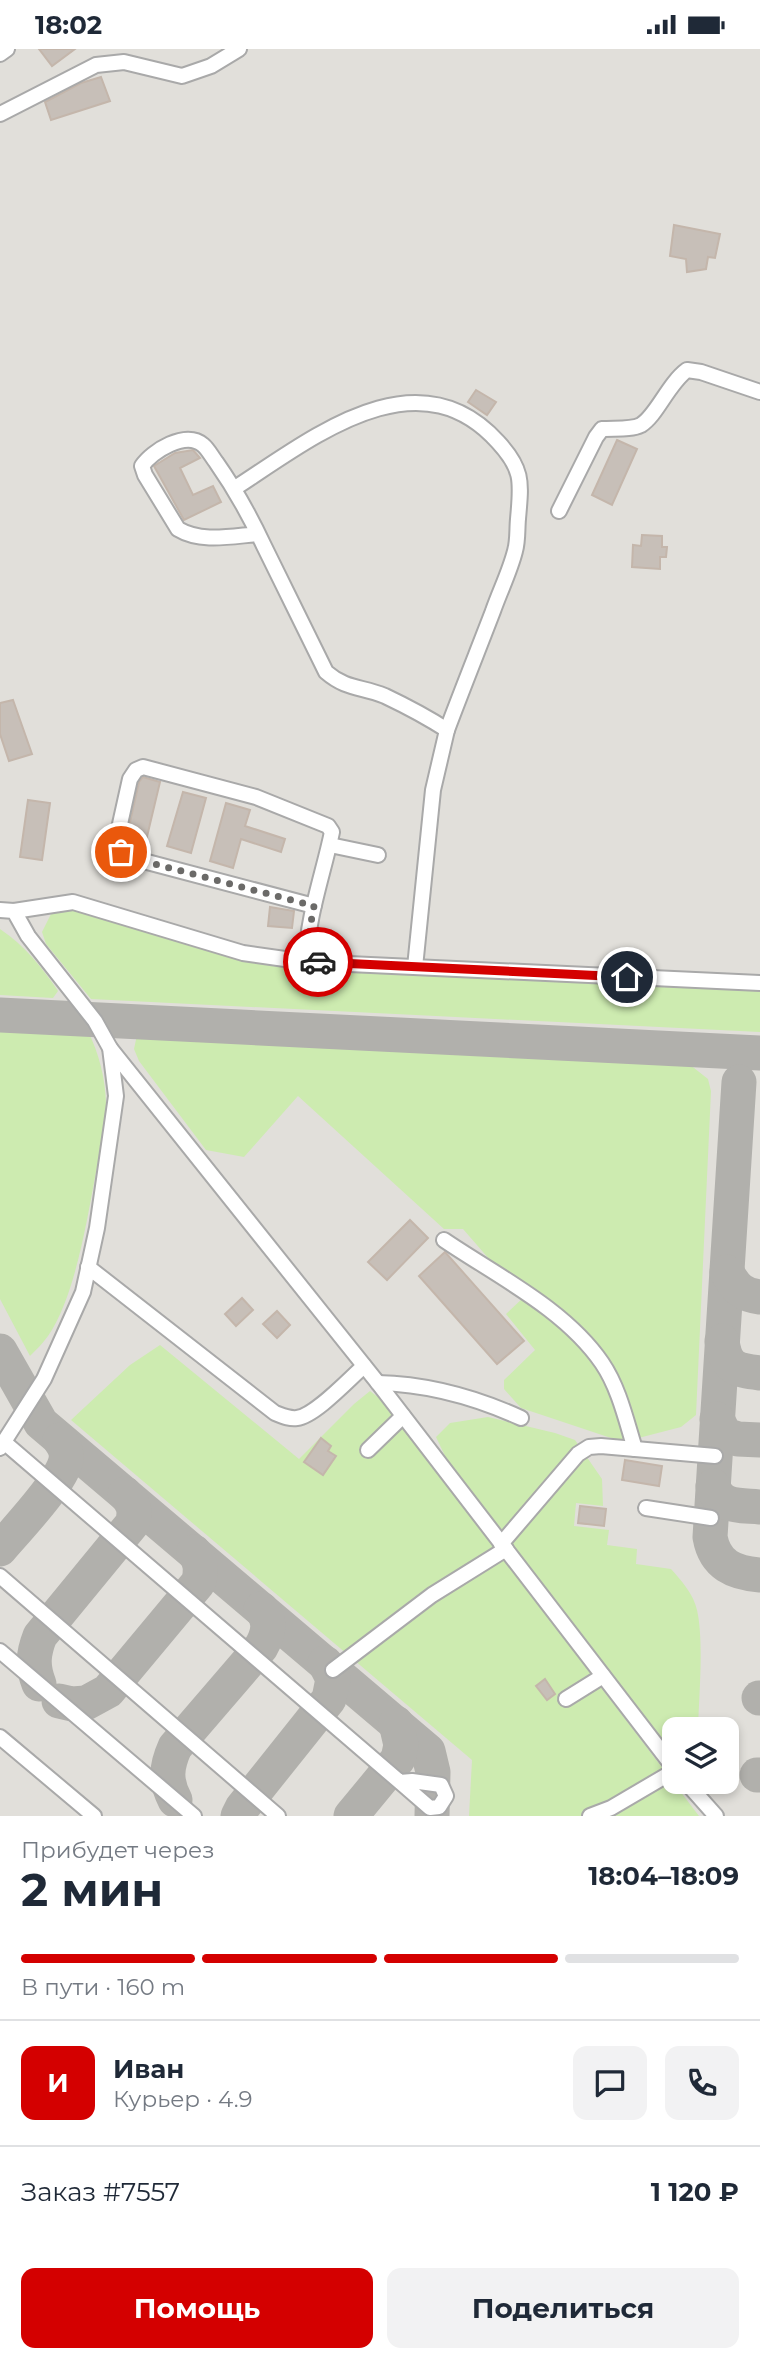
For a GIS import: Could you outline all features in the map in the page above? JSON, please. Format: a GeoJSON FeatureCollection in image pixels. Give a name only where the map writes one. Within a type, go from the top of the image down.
{"type":"FeatureCollection","features":[{"type":"Feature","properties":{"kind":"lane"},"geometry":{"type":"LineString","coordinates":[[0,54],[7,49]]}},
{"type":"Feature","properties":{"kind":"lane"},"geometry":{"type":"LineString","coordinates":[[122,49],[131,63]]}},
{"type":"Feature","properties":{"kind":"lane"},"geometry":{"type":"LineString","coordinates":[[0,114],[96,65],[124,62],[182,76],[211,66],[239,49]]}},
{"type":"Feature","properties":{"kind":"lane"},"geometry":{"type":"LineString","coordinates":[[559,511],[602,429],[639,426],[648,418],[675,379],[687,370],[701,372],[760,392]]}},
{"type":"Feature","properties":{"kind":"lane"},"geometry":{"type":"LineString","coordinates":[[234,488],[315,436],[370,409],[406,401],[447,407],[469,417],[491,434],[513,458],[521,482],[516,549],[447,730],[433,790],[415,967]]}},
{"type":"Feature","properties":{"kind":"lane"},"geometry":{"type":"LineString","coordinates":[[258,534],[200,538],[187,535],[178,529],[142,466],[148,458],[172,444],[186,440],[203,445],[234,488],[258,534],[326,671],[340,684],[382,695],[428,717],[447,730]]}},
{"type":"Feature","properties":{"kind":"lane"},"geometry":{"type":"LineString","coordinates":[[306,962],[314,906],[330,845],[332,832],[328,826],[256,797],[143,767],[136,770],[130,779],[116,842],[121,852],[132,858],[314,906]]}},
{"type":"Feature","properties":{"kind":"lane"},"geometry":{"type":"LineString","coordinates":[[330,845],[378,855]]}},
{"type":"Feature","properties":{"kind":"lane"},"geometry":{"type":"LineString","coordinates":[[7,911],[73,902],[243,953],[306,962],[760,983]]}},
{"type":"Feature","properties":{"kind":"lane"},"geometry":{"type":"LineString","coordinates":[[7,911],[95,1021],[110,1048],[378,1383],[662,1754]]}},
{"type":"Feature","properties":{"kind":"lane"},"geometry":{"type":"LineString","coordinates":[[110,1048],[116,1096],[97,1228],[83,1292],[44,1379],[2,1445],[400,1782]]}},
{"type":"Feature","properties":{"kind":"lane"},"geometry":{"type":"LineString","coordinates":[[443,1240],[539,1303],[579,1335],[602,1364],[612,1383],[635,1449]]}},
{"type":"Feature","properties":{"kind":"lane"},"geometry":{"type":"LineString","coordinates":[[88,1267],[275,1413],[289,1419],[301,1418],[312,1411],[364,1366]]}},
{"type":"Feature","properties":{"kind":"lane"},"geometry":{"type":"LineString","coordinates":[[378,1383],[403,1384],[462,1397],[489,1404],[521,1418]]}},
{"type":"Feature","properties":{"kind":"lane"},"geometry":{"type":"LineString","coordinates":[[368,1450],[403,1416]]}},
{"type":"Feature","properties":{"kind":"lane"},"geometry":{"type":"LineString","coordinates":[[333,1670],[432,1595],[503,1547],[578,1454],[589,1447],[715,1455]]}},
{"type":"Feature","properties":{"kind":"lane"},"geometry":{"type":"LineString","coordinates":[[646,1508],[711,1518]]}},
{"type":"Feature","properties":{"kind":"lane"},"geometry":{"type":"LineString","coordinates":[[0,1576],[278,1816]]}},
{"type":"Feature","properties":{"kind":"lane"},"geometry":{"type":"LineString","coordinates":[[0,1651],[194,1816]]}},
{"type":"Feature","properties":{"kind":"lane"},"geometry":{"type":"LineString","coordinates":[[566,1699],[603,1676]]}},
{"type":"Feature","properties":{"kind":"lane"},"geometry":{"type":"LineString","coordinates":[[0,1737],[94,1816]]}},
{"type":"Feature","properties":{"kind":"lane"},"geometry":{"type":"LineString","coordinates":[[590,1816],[611,1808],[662,1777]]}},
{"type":"Feature","properties":{"kind":"lane"},"geometry":{"type":"LineString","coordinates":[[697,1794],[716,1816]]}},
{"type":"Feature","properties":{"kind":"shaded area"},"geometry":{"type":"Polygon","coordinates":[[[0,49],[760,49],[760,1816],[0,1816],[0,49]]]}},
{"type":"Feature","properties":{"kind":"green space"},"geometry":{"type":"Polygon","coordinates":[[[61,907],[77,908],[260,961],[760,988],[760,1032],[91,999],[46,944],[42,932],[51,914],[61,907]]]}},
{"type":"Feature","properties":{"kind":"green space"},"geometry":{"type":"Polygon","coordinates":[[[0,929],[25,949],[45,973],[58,991],[53,998],[0,995],[0,929]]]}},
{"type":"Feature","properties":{"kind":"green space"},"geometry":{"type":"Polygon","coordinates":[[[0,1027],[88,1031],[101,1066],[105,1093],[106,1112],[102,1138],[73,1280],[57,1320],[46,1339],[30,1356],[0,1299],[0,1027]]]}},
{"type":"Feature","properties":{"kind":"green space"},"geometry":{"type":"Polygon","coordinates":[[[137,1035],[689,1064],[708,1079],[711,1091],[696,1415],[681,1427],[623,1442],[521,1408],[504,1389],[504,1380],[535,1350],[506,1314],[523,1298],[463,1229],[444,1229],[298,1096],[244,1157],[206,1150],[139,1061],[134,1049],[137,1035]]]}},
{"type":"Feature","properties":{"kind":"green space"},"geometry":{"type":"Polygon","coordinates":[[[160,1345],[299,1459],[370,1391],[384,1402],[662,1767],[662,1794],[682,1794],[699,1816],[469,1816],[472,1760],[71,1420],[130,1365],[160,1345]]]}},
{"type":"Feature","properties":{"kind":"green space"},"geometry":{"type":"Polygon","coordinates":[[[488,1417],[575,1440],[602,1479],[603,1506],[576,1503],[574,1526],[609,1530],[607,1545],[637,1549],[636,1564],[671,1569],[695,1604],[700,1637],[698,1717],[662,1717],[662,1743],[446,1458],[436,1437],[450,1423],[488,1417]]]}},
{"type":"Feature","properties":{"kind":"building"},"geometry":{"type":"Polygon","coordinates":[[[39,49],[75,49],[52,66],[39,49]]]}},
{"type":"Feature","properties":{"kind":"building"},"geometry":{"type":"Polygon","coordinates":[[[101,77],[110,101],[51,120],[45,102],[81,83],[101,77]]]}},
{"type":"Feature","properties":{"kind":"building"},"geometry":{"type":"Polygon","coordinates":[[[674,225],[720,234],[715,258],[708,257],[706,269],[687,272],[686,259],[670,256],[674,225]]]}},
{"type":"Feature","properties":{"kind":"building"},"geometry":{"type":"Polygon","coordinates":[[[476,390],[496,402],[487,415],[468,402],[476,390]]]}},
{"type":"Feature","properties":{"kind":"building"},"geometry":{"type":"Polygon","coordinates":[[[617,440],[637,449],[612,505],[592,495],[617,440]]]}},
{"type":"Feature","properties":{"kind":"building"},"geometry":{"type":"Polygon","coordinates":[[[193,450],[200,458],[180,468],[193,495],[213,486],[221,502],[184,520],[154,466],[175,453],[193,450]]]}},
{"type":"Feature","properties":{"kind":"building"},"geometry":{"type":"Polygon","coordinates":[[[642,535],[662,536],[662,547],[667,547],[666,557],[660,557],[660,569],[632,567],[633,545],[641,546],[642,535]]]}},
{"type":"Feature","properties":{"kind":"building"},"geometry":{"type":"Polygon","coordinates":[[[13,700],[32,754],[9,761],[0,734],[0,703],[13,700]]]}},
{"type":"Feature","properties":{"kind":"building"},"geometry":{"type":"Polygon","coordinates":[[[143,777],[160,782],[145,845],[126,840],[139,782],[143,777]]]}},
{"type":"Feature","properties":{"kind":"building"},"geometry":{"type":"Polygon","coordinates":[[[183,792],[206,798],[191,853],[167,846],[183,792]]]}},
{"type":"Feature","properties":{"kind":"building"},"geometry":{"type":"Polygon","coordinates":[[[28,800],[50,803],[42,860],[20,857],[28,800]]]}},
{"type":"Feature","properties":{"kind":"building"},"geometry":{"type":"Polygon","coordinates":[[[226,803],[250,810],[245,826],[285,839],[281,852],[241,839],[233,868],[210,861],[226,803]]]}},
{"type":"Feature","properties":{"kind":"building"},"geometry":{"type":"Polygon","coordinates":[[[270,907],[294,911],[292,928],[268,926],[270,907]]]}},
{"type":"Feature","properties":{"kind":"building"},"geometry":{"type":"Polygon","coordinates":[[[410,1220],[428,1238],[387,1280],[368,1262],[410,1220]]]}},
{"type":"Feature","properties":{"kind":"building"},"geometry":{"type":"Polygon","coordinates":[[[445,1252],[524,1341],[497,1364],[419,1276],[445,1252]]]}},
{"type":"Feature","properties":{"kind":"building"},"geometry":{"type":"Polygon","coordinates":[[[242,1298],[253,1310],[236,1326],[225,1314],[242,1298]]]}},
{"type":"Feature","properties":{"kind":"building"},"geometry":{"type":"Polygon","coordinates":[[[277,1311],[290,1325],[277,1338],[263,1324],[277,1311]]]}},
{"type":"Feature","properties":{"kind":"building"},"geometry":{"type":"Polygon","coordinates":[[[321,1438],[331,1446],[328,1451],[336,1456],[323,1475],[304,1462],[321,1438]]]}},
{"type":"Feature","properties":{"kind":"building"},"geometry":{"type":"Polygon","coordinates":[[[625,1460],[662,1466],[659,1486],[622,1480],[625,1460]]]}},
{"type":"Feature","properties":{"kind":"building"},"geometry":{"type":"Polygon","coordinates":[[[580,1506],[606,1509],[604,1526],[578,1523],[580,1506]]]}},
{"type":"Feature","properties":{"kind":"building"},"geometry":{"type":"Polygon","coordinates":[[[545,1679],[555,1694],[547,1700],[536,1686],[545,1679]]]}},
{"type":"Feature","properties":{"kind":"taxiway"},"geometry":{"type":"LineString","coordinates":[[0,1015],[760,1053]]}},
{"type":"Feature","properties":{"kind":"taxiway"},"geometry":{"type":"LineString","coordinates":[[739,1082],[710,1537],[716,1554],[727,1566],[760,1575]]}},
{"type":"Feature","properties":{"kind":"taxiway"},"geometry":{"type":"LineString","coordinates":[[727,1272],[740,1290],[760,1297]]}},
{"type":"Feature","properties":{"kind":"taxiway"},"geometry":{"type":"LineString","coordinates":[[722,1341],[726,1357],[733,1366],[760,1373]]}},
{"type":"Feature","properties":{"kind":"taxiway"},"geometry":{"type":"LineString","coordinates":[[0,1351],[41,1423],[428,1751],[433,1772],[432,1816]]}},
{"type":"Feature","properties":{"kind":"taxiway"},"geometry":{"type":"LineString","coordinates":[[717,1419],[725,1435],[738,1439],[760,1440]]}},
{"type":"Feature","properties":{"kind":"taxiway"},"geometry":{"type":"LineString","coordinates":[[0,1549],[38,1506],[63,1469],[66,1454],[60,1440]]}},
{"type":"Feature","properties":{"kind":"taxiway"},"geometry":{"type":"LineString","coordinates":[[713,1486],[725,1502],[760,1507]]}},
{"type":"Feature","properties":{"kind":"taxiway"},"geometry":{"type":"LineString","coordinates":[[39,1684],[34,1660],[40,1636],[132,1524],[133,1508],[125,1494]]}},
{"type":"Feature","properties":{"kind":"taxiway"},"geometry":{"type":"LineString","coordinates":[[59,1701],[86,1703],[108,1691],[198,1583],[200,1567],[194,1552]]}},
{"type":"Feature","properties":{"kind":"taxiway"},"geometry":{"type":"LineString","coordinates":[[175,1800],[168,1774],[175,1747],[261,1647],[268,1627],[261,1609]]}},
{"type":"Feature","properties":{"kind":"taxiway"},"geometry":{"type":"LineString","coordinates":[[238,1816],[329,1699],[333,1679],[325,1663]]}},
{"type":"Feature","properties":{"kind":"taxiway"},"geometry":{"type":"LineString","coordinates":[[351,1816],[398,1759],[401,1745],[396,1723]]}},
{"type":"Feature","properties":{"kind":"way so far"},"geometry":{"type":"LineString","coordinates":[[121,852],[132,858],[314,906],[306,962],[318,962]]}},
{"type":"Feature","properties":{"kind":"route"},"geometry":{"type":"LineString","coordinates":[[318,962],[627,977]]}}]}
